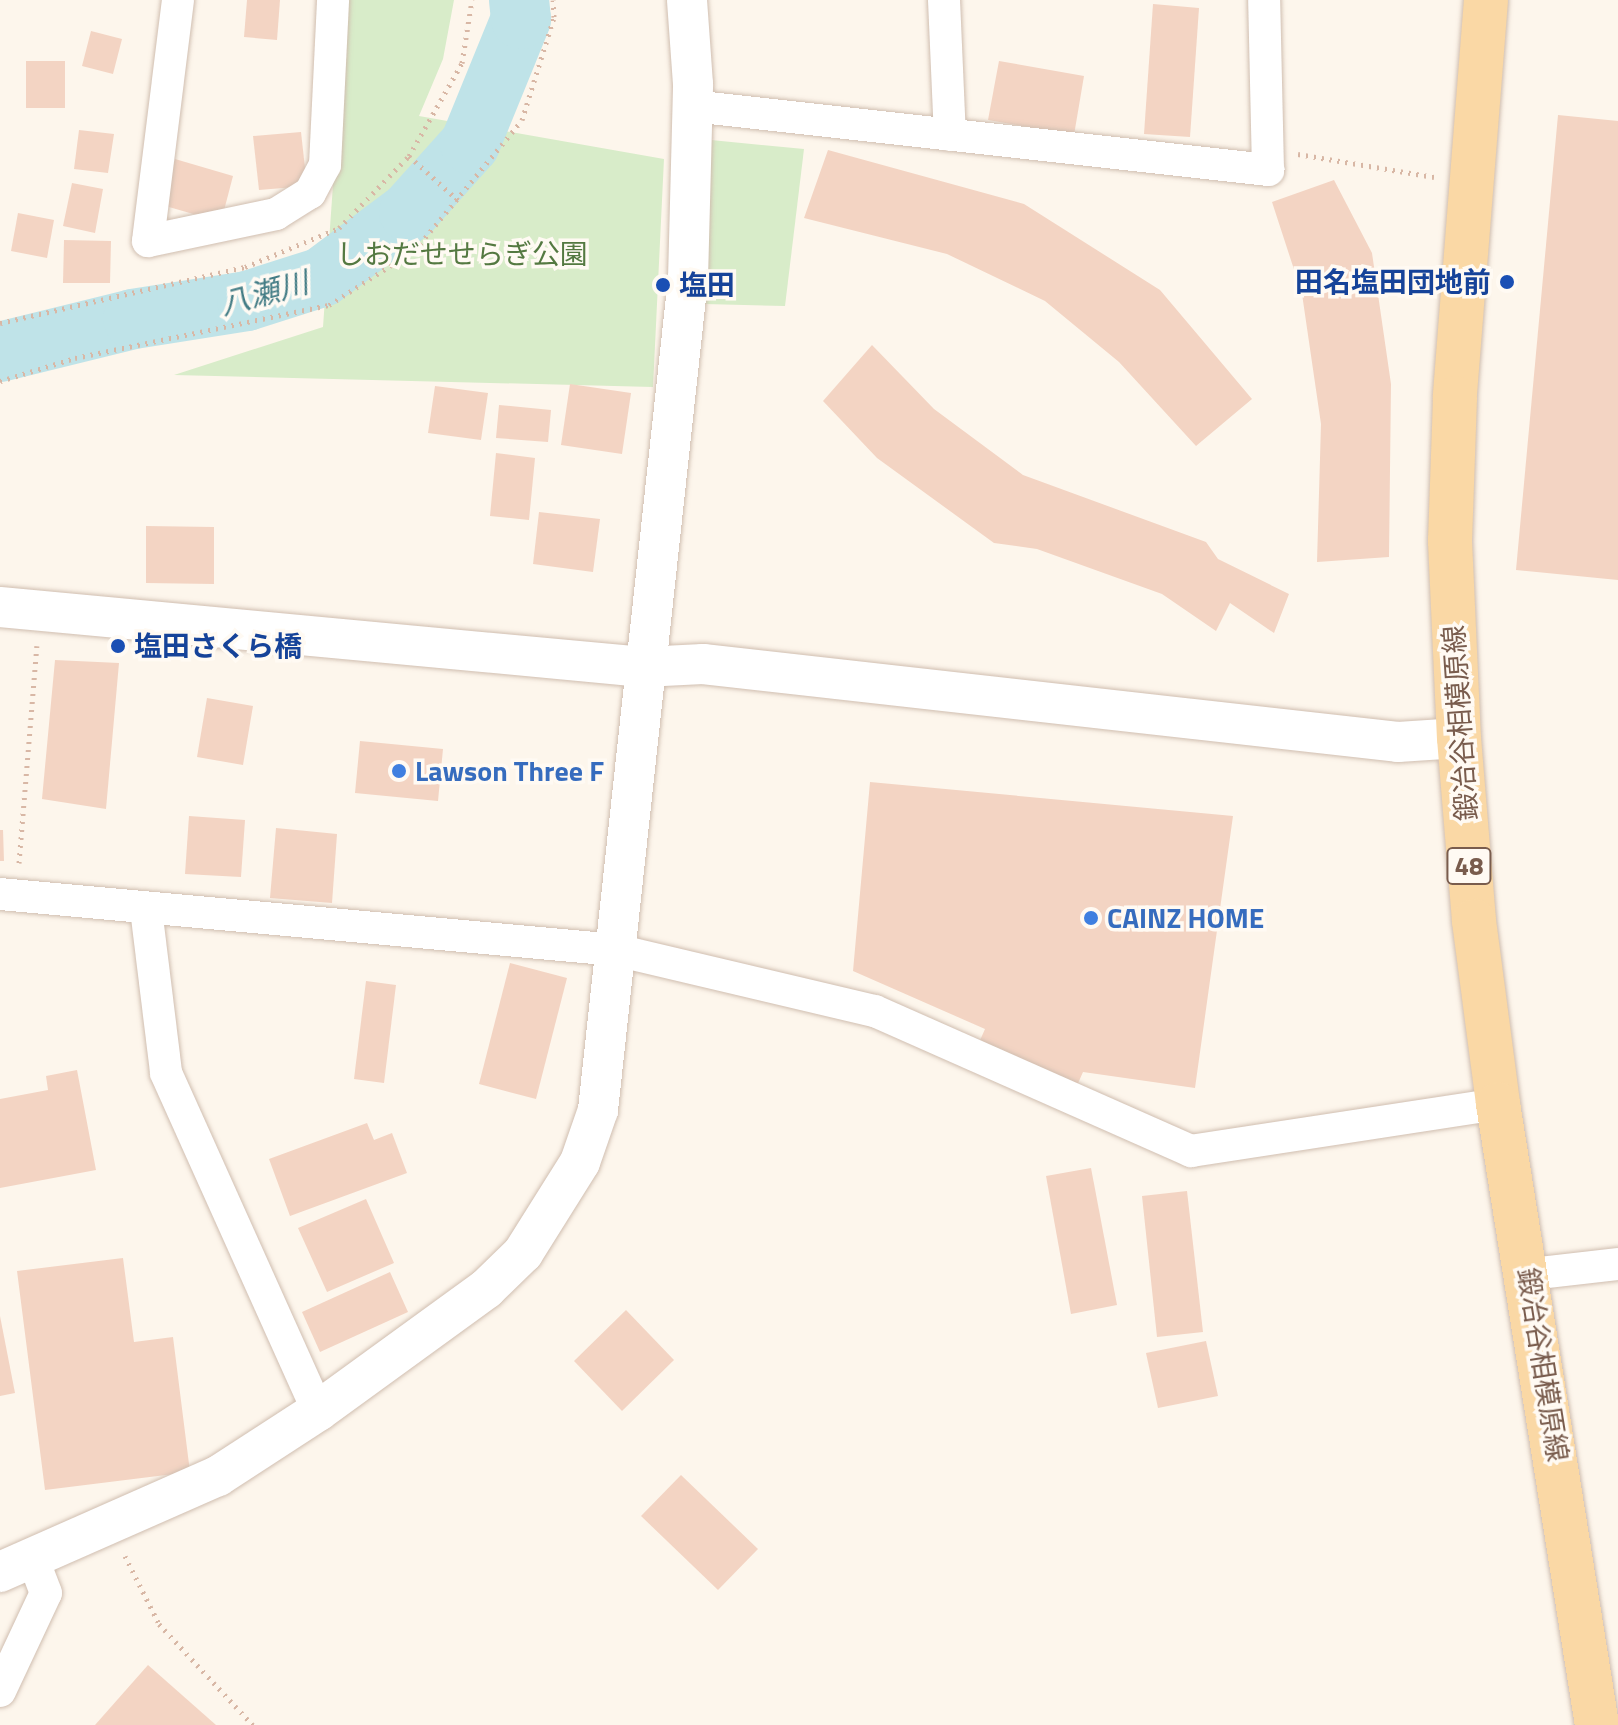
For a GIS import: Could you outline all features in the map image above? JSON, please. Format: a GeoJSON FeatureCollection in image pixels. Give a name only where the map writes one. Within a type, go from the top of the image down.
{"type":"FeatureCollection","features":[{"type":"Feature","properties":{"kind":"main road","name":"鍛冶谷相模原線"},"geometry":{"type":"LineString","coordinates":[[1486,0],[1471,183],[1450,541],[1459,738],[1474,921],[1498,1104],[1530,1274],[1597,1725]]}},
{"type":"Feature","properties":{"kind":"street"},"geometry":{"type":"LineString","coordinates":[[178,0],[148,241],[276,214],[310,193],[325,165],[333,0]]}},
{"type":"Feature","properties":{"kind":"street"},"geometry":{"type":"LineString","coordinates":[[0,1691],[46,1593],[16,1566],[111,1527],[218,1476],[318,1411],[486,1289],[523,1253],[555,1209],[580,1162],[598,1110],[643,667],[688,279],[692,106],[687,0]]}},
{"type":"Feature","properties":{"kind":"street"},"geometry":{"type":"LineString","coordinates":[[944,0],[950,135]]}},
{"type":"Feature","properties":{"kind":"street"},"geometry":{"type":"LineString","coordinates":[[692,106],[1268,170],[1264,0]]}},
{"type":"Feature","properties":{"kind":"street"},"geometry":{"type":"LineString","coordinates":[[0,607],[643,667],[703,664],[1398,742],[1459,738]]}},
{"type":"Feature","properties":{"kind":"street"},"geometry":{"type":"LineString","coordinates":[[8,895],[616,950],[875,1011],[1191,1151],[1498,1104]]}},
{"type":"Feature","properties":{"kind":"street"},"geometry":{"type":"LineString","coordinates":[[146,909],[166,1073],[318,1411]]}},
{"type":"Feature","properties":{"kind":"street"},"geometry":{"type":"LineString","coordinates":[[1530,1274],[1618,1264]]}},
{"type":"Feature","properties":{"kind":"path"},"geometry":{"type":"LineString","coordinates":[[0,381],[75,358],[329,305],[415,250],[459,201],[522,120],[554,17],[553,0]]}},
{"type":"Feature","properties":{"kind":"path"},"geometry":{"type":"LineString","coordinates":[[1267,149],[1471,183]]}},
{"type":"Feature","properties":{"kind":"path"},"geometry":{"type":"LineString","coordinates":[[409,156],[459,201]]}},
{"type":"Feature","properties":{"kind":"path"},"geometry":{"type":"LineString","coordinates":[[8,895],[39,611]]}},
{"type":"Feature","properties":{"kind":"path"},"geometry":{"type":"LineString","coordinates":[[111,1527],[159,1624],[253,1725]]}},
{"type":"Feature","properties":{"kind":"green space","name":"しおだせせらぎ公園"},"geometry":{"type":"Polygon","coordinates":[[[346,0],[454,0],[443,59],[419,116],[664,159],[653,387],[174,375],[323,327],[346,0]]]}},
{"type":"Feature","properties":{"kind":"green space"},"geometry":{"type":"Polygon","coordinates":[[[711,140],[804,149],[785,306],[704,304],[711,140]]]}},
{"type":"Feature","properties":{"kind":"building"},"geometry":{"type":"Polygon","coordinates":[[[247,0],[280,0],[277,40],[244,37],[247,0]]]}},
{"type":"Feature","properties":{"kind":"building"},"geometry":{"type":"Polygon","coordinates":[[[1153,4],[1199,8],[1190,137],[1144,134],[1153,4]]]}},
{"type":"Feature","properties":{"kind":"building"},"geometry":{"type":"Polygon","coordinates":[[[91,31],[122,39],[113,74],[82,66],[91,31]]]}},
{"type":"Feature","properties":{"kind":"building"},"geometry":{"type":"Polygon","coordinates":[[[26,61],[65,61],[65,108],[26,108],[26,61]]]}},
{"type":"Feature","properties":{"kind":"building"},"geometry":{"type":"Polygon","coordinates":[[[999,61],[1084,76],[1074,135],[988,120],[999,61]]]}},
{"type":"Feature","properties":{"kind":"building"},"geometry":{"type":"Polygon","coordinates":[[[1558,115],[1618,121],[1618,580],[1516,570],[1558,115]]]}},
{"type":"Feature","properties":{"kind":"building"},"geometry":{"type":"Polygon","coordinates":[[[79,130],[114,134],[108,173],[74,169],[79,130]]]}},
{"type":"Feature","properties":{"kind":"building"},"geometry":{"type":"Polygon","coordinates":[[[301,132],[307,186],[259,190],[253,136],[301,132]]]}},
{"type":"Feature","properties":{"kind":"building"},"geometry":{"type":"Polygon","coordinates":[[[828,150],[1024,204],[1160,290],[1252,399],[1196,446],[1119,362],[1045,301],[947,254],[804,218],[828,150]]]}},
{"type":"Feature","properties":{"kind":"building"},"geometry":{"type":"Polygon","coordinates":[[[175,159],[233,176],[221,222],[162,205],[175,159]]]}},
{"type":"Feature","properties":{"kind":"building"},"geometry":{"type":"Polygon","coordinates":[[[1334,180],[1372,253],[1391,384],[1389,557],[1317,562],[1321,424],[1302,294],[1272,202],[1334,180]]]}},
{"type":"Feature","properties":{"kind":"building"},"geometry":{"type":"Polygon","coordinates":[[[72,183],[103,189],[95,233],[63,226],[72,183]]]}},
{"type":"Feature","properties":{"kind":"building"},"geometry":{"type":"Polygon","coordinates":[[[18,213],[54,220],[47,258],[11,251],[18,213]]]}},
{"type":"Feature","properties":{"kind":"building"},"geometry":{"type":"Polygon","coordinates":[[[64,240],[111,241],[110,283],[63,283],[64,240]]]}},
{"type":"Feature","properties":{"kind":"building"},"geometry":{"type":"Polygon","coordinates":[[[872,345],[934,409],[1023,475],[1206,542],[1218,559],[1289,594],[1274,633],[1230,603],[1216,631],[1162,594],[1037,549],[994,543],[877,458],[823,401],[872,345]]]}},
{"type":"Feature","properties":{"kind":"building"},"geometry":{"type":"Polygon","coordinates":[[[570,384],[631,393],[622,454],[561,445],[570,384]]]}},
{"type":"Feature","properties":{"kind":"building"},"geometry":{"type":"Polygon","coordinates":[[[435,386],[488,393],[481,440],[428,433],[435,386]]]}},
{"type":"Feature","properties":{"kind":"building"},"geometry":{"type":"Polygon","coordinates":[[[499,405],[551,410],[548,442],[496,438],[499,405]]]}},
{"type":"Feature","properties":{"kind":"building"},"geometry":{"type":"Polygon","coordinates":[[[496,453],[535,458],[529,520],[490,516],[496,453]]]}},
{"type":"Feature","properties":{"kind":"building"},"geometry":{"type":"Polygon","coordinates":[[[539,512],[600,519],[593,572],[533,564],[539,512]]]}},
{"type":"Feature","properties":{"kind":"building"},"geometry":{"type":"Polygon","coordinates":[[[146,526],[214,527],[214,584],[146,583],[146,526]]]}},
{"type":"Feature","properties":{"kind":"building"},"geometry":{"type":"Polygon","coordinates":[[[55,660],[119,663],[106,809],[42,799],[55,660]]]}},
{"type":"Feature","properties":{"kind":"building"},"geometry":{"type":"Polygon","coordinates":[[[207,698],[253,706],[243,765],[197,757],[207,698]]]}},
{"type":"Feature","properties":{"kind":"building","name":"Lawson Three F"},"geometry":{"type":"Polygon","coordinates":[[[360,741],[443,749],[438,801],[355,793],[360,741]]]}},
{"type":"Feature","properties":{"kind":"building"},"geometry":{"type":"Polygon","coordinates":[[[870,782],[1233,816],[1195,1088],[1083,1072],[1072,1097],[974,1054],[985,1029],[853,971],[870,782]]]}},
{"type":"Feature","properties":{"kind":"building"},"geometry":{"type":"Polygon","coordinates":[[[189,816],[245,820],[241,877],[185,874],[189,816]]]}},
{"type":"Feature","properties":{"kind":"building"},"geometry":{"type":"Polygon","coordinates":[[[276,828],[337,834],[332,903],[270,898],[276,828]]]}},
{"type":"Feature","properties":{"kind":"building"},"geometry":{"type":"Polygon","coordinates":[[[0,830],[3,830],[4,861],[0,861],[0,830]]]}},
{"type":"Feature","properties":{"kind":"building"},"geometry":{"type":"Polygon","coordinates":[[[510,963],[567,978],[536,1099],[479,1084],[510,963]]]}},
{"type":"Feature","properties":{"kind":"building"},"geometry":{"type":"Polygon","coordinates":[[[366,981],[396,985],[384,1083],[354,1079],[366,981]]]}},
{"type":"Feature","properties":{"kind":"building"},"geometry":{"type":"Polygon","coordinates":[[[77,1070],[96,1170],[0,1188],[0,1099],[48,1090],[46,1076],[77,1070]]]}},
{"type":"Feature","properties":{"kind":"building"},"geometry":{"type":"Polygon","coordinates":[[[367,1123],[374,1140],[392,1133],[407,1173],[290,1216],[269,1159],[367,1123]]]}},
{"type":"Feature","properties":{"kind":"building"},"geometry":{"type":"Polygon","coordinates":[[[1091,1168],[1117,1305],[1071,1314],[1046,1176],[1091,1168]]]}},
{"type":"Feature","properties":{"kind":"building"},"geometry":{"type":"Polygon","coordinates":[[[1187,1191],[1203,1332],[1157,1337],[1142,1196],[1187,1191]]]}},
{"type":"Feature","properties":{"kind":"building"},"geometry":{"type":"Polygon","coordinates":[[[366,1199],[394,1263],[327,1292],[298,1228],[366,1199]]]}},
{"type":"Feature","properties":{"kind":"building"},"geometry":{"type":"Polygon","coordinates":[[[123,1258],[134,1342],[173,1337],[190,1472],[45,1490],[17,1271],[123,1258]]]}},
{"type":"Feature","properties":{"kind":"building"},"geometry":{"type":"Polygon","coordinates":[[[390,1272],[408,1312],[320,1352],[302,1312],[390,1272]]]}},
{"type":"Feature","properties":{"kind":"building"},"geometry":{"type":"Polygon","coordinates":[[[626,1310],[674,1360],[622,1411],[574,1361],[626,1310]]]}},
{"type":"Feature","properties":{"kind":"building"},"geometry":{"type":"Polygon","coordinates":[[[0,1316],[15,1393],[0,1396],[0,1316]]]}},
{"type":"Feature","properties":{"kind":"building"},"geometry":{"type":"Polygon","coordinates":[[[1206,1341],[1218,1396],[1158,1408],[1146,1353],[1206,1341]]]}},
{"type":"Feature","properties":{"kind":"building"},"geometry":{"type":"Polygon","coordinates":[[[681,1475],[758,1549],[718,1590],[641,1516],[681,1475]]]}},
{"type":"Feature","properties":{"kind":"building"},"geometry":{"type":"Polygon","coordinates":[[[148,1665],[216,1725],[95,1725],[148,1665]]]}},
{"type":"Feature","properties":{"kind":"waterway","name":"八瀬川"},"geometry":{"type":"LineString","coordinates":[[0,352],[133,319],[247,301],[322,277],[409,212],[470,144],[521,19],[519,0]]}},
{"type":"Feature","properties":{"kind":"place","name":"田名塩田団地前"},"geometry":{"type":"Point","coordinates":[1507,282]}},
{"type":"Feature","properties":{"kind":"place","name":"塩田"},"geometry":{"type":"Point","coordinates":[663,285]}},
{"type":"Feature","properties":{"kind":"place","name":"塩田さくら橋"},"geometry":{"type":"Point","coordinates":[118,646]}},
{"type":"Feature","properties":{"kind":"place","name":"Lawson Three F"},"geometry":{"type":"Point","coordinates":[399,771]}},
{"type":"Feature","properties":{"kind":"place","name":"CAINZ HOME"},"geometry":{"type":"Point","coordinates":[1091,918]}}]}
